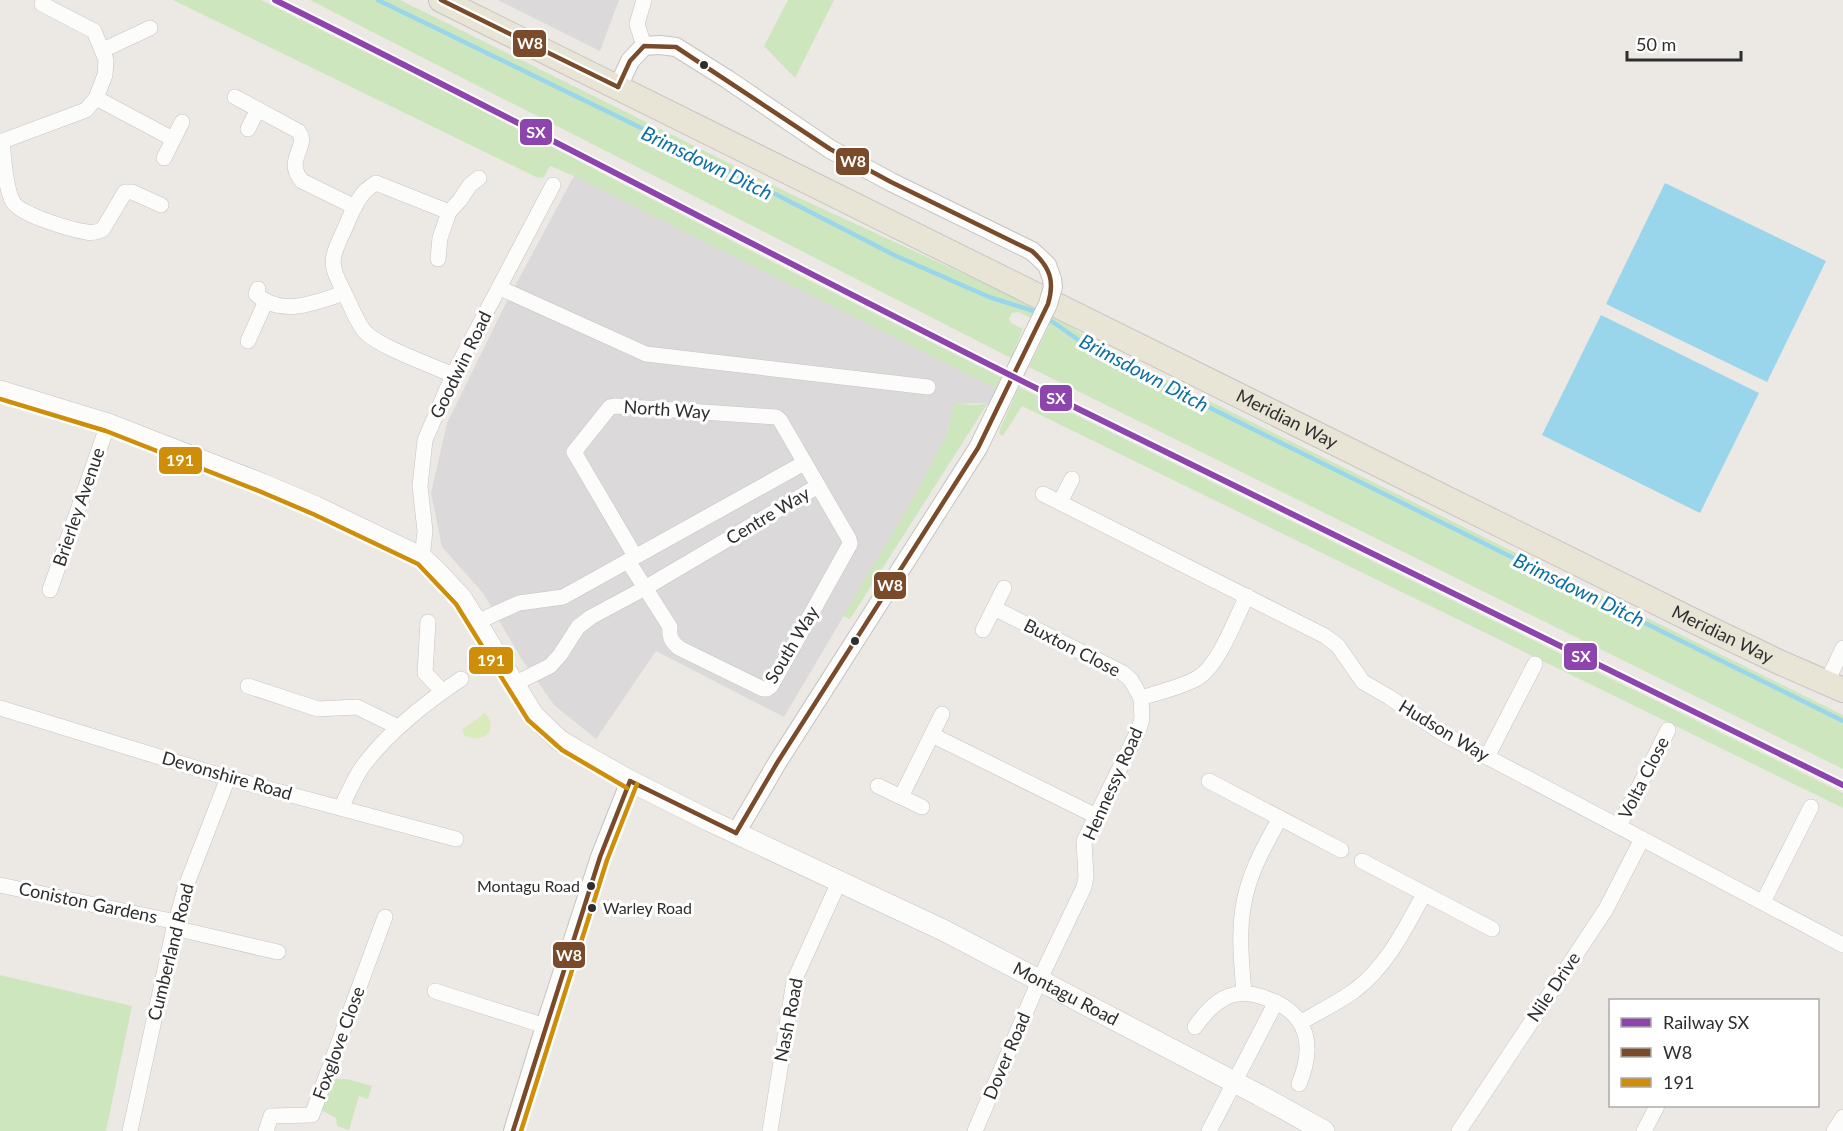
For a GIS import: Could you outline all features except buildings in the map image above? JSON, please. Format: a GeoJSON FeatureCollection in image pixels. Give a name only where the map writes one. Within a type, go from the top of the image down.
{"type":"FeatureCollection","features":[{"type":"Feature","properties":{"kind":"main road","name":"Meridian Way"},"geometry":{"type":"LineString","coordinates":[[441,0],[1708,628],[1835,686]]}},
{"type":"Feature","properties":{"kind":"main road","name":"Montagu Road"},"geometry":{"type":"LineString","coordinates":[[0,391],[108,424],[262,484],[422,558],[462,599],[533,715],[559,740],[630,781],[943,930],[1324,1131]]}},
{"type":"Feature","properties":{"kind":"street"},"geometry":{"type":"LineString","coordinates":[[644,0],[637,24],[644,46]]}},
{"type":"Feature","properties":{"kind":"street"},"geometry":{"type":"LineString","coordinates":[[42,4],[94,31],[103,50],[107,67],[96,98],[86,111],[1,142],[9,194],[14,203],[27,214],[87,233],[103,229],[125,192],[132,192],[161,205]]}},
{"type":"Feature","properties":{"kind":"street"},"geometry":{"type":"LineString","coordinates":[[103,50],[150,28]]}},
{"type":"Feature","properties":{"kind":"street"},"geometry":{"type":"LineString","coordinates":[[618,87],[630,61],[644,46],[676,47],[830,149],[891,182],[1032,251],[1047,265],[1052,279],[1053,287],[1048,304],[978,448],[777,763],[736,833]]}},
{"type":"Feature","properties":{"kind":"street"},"geometry":{"type":"LineString","coordinates":[[235,97],[298,131],[302,141],[294,169],[302,181],[355,207]]}},
{"type":"Feature","properties":{"kind":"street"},"geometry":{"type":"LineString","coordinates":[[96,98],[173,139]]}},
{"type":"Feature","properties":{"kind":"street"},"geometry":{"type":"LineString","coordinates":[[249,129],[258,110]]}},
{"type":"Feature","properties":{"kind":"street"},"geometry":{"type":"LineString","coordinates":[[164,158],[182,122]]}},
{"type":"Feature","properties":{"kind":"street"},"geometry":{"type":"LineString","coordinates":[[438,259],[440,238],[449,212],[470,185],[479,178]]}},
{"type":"Feature","properties":{"kind":"street"},"geometry":{"type":"LineString","coordinates":[[449,212],[376,183],[362,193],[335,250],[333,261],[334,273],[365,332],[377,341],[453,375]]}},
{"type":"Feature","properties":{"kind":"street","name":"Goodwin Road"},"geometry":{"type":"LineString","coordinates":[[422,558],[425,538],[420,486],[425,440],[453,375],[553,185]]}},
{"type":"Feature","properties":{"kind":"street"},"geometry":{"type":"LineString","coordinates":[[500,288],[646,354],[928,387]]}},
{"type":"Feature","properties":{"kind":"street"},"geometry":{"type":"LineString","coordinates":[[248,341],[262,295],[291,308],[344,293]]}},
{"type":"Feature","properties":{"kind":"street","name":"North Way"},"geometry":{"type":"LineString","coordinates":[[632,558],[574,452],[610,407],[776,417],[780,420],[804,463]]}},
{"type":"Feature","properties":{"kind":"street","name":"Brierley Avenue"},"geometry":{"type":"LineString","coordinates":[[50,590],[108,424]]}},
{"type":"Feature","properties":{"kind":"street","name":"Centre Way"},"geometry":{"type":"LineString","coordinates":[[477,622],[519,603],[563,597],[804,463],[818,486],[645,588],[591,617],[578,627],[550,666],[514,684]]}},
{"type":"Feature","properties":{"kind":"street"},"geometry":{"type":"LineString","coordinates":[[1060,502],[1072,479]]}},
{"type":"Feature","properties":{"kind":"street","name":"South Way"},"geometry":{"type":"LineString","coordinates":[[645,588],[670,627],[669,636],[679,648],[767,689],[771,686],[850,544],[818,486]]}},
{"type":"Feature","properties":{"kind":"street","name":"Hudson Way"},"geometry":{"type":"LineString","coordinates":[[1043,494],[1333,640],[1363,682],[1442,733],[1843,945]]}},
{"type":"Feature","properties":{"kind":"street"},"geometry":{"type":"LineString","coordinates":[[632,558],[645,588]]}},
{"type":"Feature","properties":{"kind":"street"},"geometry":{"type":"LineString","coordinates":[[983,630],[1004,588]]}},
{"type":"Feature","properties":{"kind":"street"},"geometry":{"type":"LineString","coordinates":[[1141,698],[1190,681],[1207,670],[1219,652],[1247,596]]}},
{"type":"Feature","properties":{"kind":"street","name":"Buxton Close"},"geometry":{"type":"LineString","coordinates":[[994,608],[1123,673],[1131,680],[1141,698]]}},
{"type":"Feature","properties":{"kind":"street"},"geometry":{"type":"LineString","coordinates":[[428,622],[425,673],[442,692]]}},
{"type":"Feature","properties":{"kind":"street"},"geometry":{"type":"LineString","coordinates":[[1835,686],[1843,648]]}},
{"type":"Feature","properties":{"kind":"street"},"geometry":{"type":"LineString","coordinates":[[1487,757],[1535,664]]}},
{"type":"Feature","properties":{"kind":"street"},"geometry":{"type":"LineString","coordinates":[[341,808],[361,767],[398,728],[461,679]]}},
{"type":"Feature","properties":{"kind":"street"},"geometry":{"type":"LineString","coordinates":[[248,686],[318,709],[357,707],[398,728]]}},
{"type":"Feature","properties":{"kind":"street","name":"Hennessy Road"},"geometry":{"type":"LineString","coordinates":[[1039,981],[1086,882],[1084,842],[1139,729],[1142,718],[1141,698]]}},
{"type":"Feature","properties":{"kind":"street","name":"Devonshire Road"},"geometry":{"type":"LineString","coordinates":[[0,708],[228,778],[456,839]]}},
{"type":"Feature","properties":{"kind":"street"},"geometry":{"type":"LineString","coordinates":[[901,797],[942,714]]}},
{"type":"Feature","properties":{"kind":"street","name":"Volta Close"},"geometry":{"type":"LineString","coordinates":[[1619,826],[1668,730]]}},
{"type":"Feature","properties":{"kind":"street"},"geometry":{"type":"LineString","coordinates":[[932,735],[1096,816]]}},
{"type":"Feature","properties":{"kind":"street","name":"Cumberland Road"},"geometry":{"type":"LineString","coordinates":[[130,1131],[175,925],[186,886],[228,778]]}},
{"type":"Feature","properties":{"kind":"street"},"geometry":{"type":"LineString","coordinates":[[513,1131],[544,1026],[608,833],[630,781]]}},
{"type":"Feature","properties":{"kind":"street"},"geometry":{"type":"LineString","coordinates":[[1209,781],[1341,850]]}},
{"type":"Feature","properties":{"kind":"street"},"geometry":{"type":"LineString","coordinates":[[878,786],[922,807]]}},
{"type":"Feature","properties":{"kind":"street"},"geometry":{"type":"LineString","coordinates":[[1763,902],[1811,807]]}},
{"type":"Feature","properties":{"kind":"street"},"geometry":{"type":"LineString","coordinates":[[1244,993],[1240,947],[1243,906],[1255,868],[1280,818]]}},
{"type":"Feature","properties":{"kind":"street","name":"Nile Drive"},"geometry":{"type":"LineString","coordinates":[[1459,1131],[1606,909],[1642,838]]}},
{"type":"Feature","properties":{"kind":"street"},"geometry":{"type":"LineString","coordinates":[[1362,861],[1492,929]]}},
{"type":"Feature","properties":{"kind":"street","name":"Nash Road"},"geometry":{"type":"LineString","coordinates":[[771,1131],[794,981],[839,882]]}},
{"type":"Feature","properties":{"kind":"street","name":"Coniston Gardens"},"geometry":{"type":"LineString","coordinates":[[0,885],[175,925],[278,952]]}},
{"type":"Feature","properties":{"kind":"street"},"geometry":{"type":"LineString","coordinates":[[1301,1022],[1354,991],[1381,965],[1395,947],[1424,894]]}},
{"type":"Feature","properties":{"kind":"street","name":"Foxglove Close"},"geometry":{"type":"LineString","coordinates":[[266,1131],[272,1116],[312,1115],[385,917]]}},
{"type":"Feature","properties":{"kind":"street","name":"Dover Road"},"geometry":{"type":"LineString","coordinates":[[975,1131],[1039,981]]}},
{"type":"Feature","properties":{"kind":"street"},"geometry":{"type":"LineString","coordinates":[[435,991],[544,1026]]}},
{"type":"Feature","properties":{"kind":"street"},"geometry":{"type":"LineString","coordinates":[[1195,1027],[1205,1013],[1221,1000],[1231,996],[1244,993],[1276,1002],[1291,1011],[1301,1022],[1306,1037],[1308,1058],[1299,1084]]}},
{"type":"Feature","properties":{"kind":"street"},"geometry":{"type":"LineString","coordinates":[[1209,1131],[1276,1002]]}},
{"type":"Feature","properties":{"kind":"street"},"geometry":{"type":"LineString","coordinates":[[1644,1131],[1656,1107]]}},
{"type":"Feature","properties":{"kind":"street"},"geometry":{"type":"LineString","coordinates":[[1834,1131],[1843,1117]]}},
{"type":"Feature","properties":{"kind":"shaded area"},"geometry":{"type":"Polygon","coordinates":[[[498,0],[619,0],[600,51],[498,0]]]}},
{"type":"Feature","properties":{"kind":"shaded area"},"geometry":{"type":"Polygon","coordinates":[[[574,176],[997,389],[989,403],[954,404],[947,434],[911,502],[784,717],[656,651],[596,739],[554,705],[521,658],[483,593],[442,547],[431,493],[447,423],[508,299],[574,176]]]}},
{"type":"Feature","properties":{"kind":"green space"},"geometry":{"type":"Polygon","coordinates":[[[173,0],[261,0],[444,91],[1002,378],[997,389],[574,176],[550,166],[544,177],[538,178],[173,0]]]}},
{"type":"Feature","properties":{"kind":"green space"},"geometry":{"type":"Polygon","coordinates":[[[310,0],[400,0],[795,196],[1057,317],[1113,355],[1843,715],[1843,769],[1029,367],[1049,326],[1018,312],[1012,313],[1009,319],[1011,323],[1023,329],[1011,358],[310,0]]]}},
{"type":"Feature","properties":{"kind":"green space"},"geometry":{"type":"Polygon","coordinates":[[[788,0],[834,0],[795,78],[764,46],[788,0]]]}},
{"type":"Feature","properties":{"kind":"green space"},"geometry":{"type":"Polygon","coordinates":[[[1019,387],[1843,793],[1843,808],[1022,406],[1003,436],[999,434],[1019,387]]]}},
{"type":"Feature","properties":{"kind":"green space"},"geometry":{"type":"Polygon","coordinates":[[[989,403],[850,619],[843,616],[911,502],[947,434],[954,404],[989,403]]]}},
{"type":"Feature","properties":{"kind":"green space"},"geometry":{"type":"Polygon","coordinates":[[[485,713],[491,725],[487,734],[478,738],[465,736],[462,730],[485,713]]]}},
{"type":"Feature","properties":{"kind":"green space"},"geometry":{"type":"Polygon","coordinates":[[[0,975],[132,1006],[106,1131],[0,1131],[0,975]]]}},
{"type":"Feature","properties":{"kind":"green space"},"geometry":{"type":"Polygon","coordinates":[[[328,1079],[347,1079],[372,1086],[368,1099],[359,1096],[349,1130],[337,1126],[336,1118],[321,1110],[328,1079]]]}},
{"type":"Feature","properties":{"kind":"water"},"geometry":{"type":"Polygon","coordinates":[[[1665,183],[1826,261],[1767,382],[1606,304],[1665,183]]]}},
{"type":"Feature","properties":{"kind":"water"},"geometry":{"type":"Polygon","coordinates":[[[1601,315],[1759,393],[1700,513],[1542,435],[1601,315]]]}},
{"type":"Feature","properties":{"kind":"waterway","name":"Brimsdown Ditch"},"geometry":{"type":"LineString","coordinates":[[378,0],[736,174],[896,256],[989,297],[1040,313]]}},
{"type":"Feature","properties":{"kind":"waterway","name":"Brimsdown Ditch"},"geometry":{"type":"LineString","coordinates":[[1047,318],[1093,350],[1843,721]]}},
{"type":"Feature","properties":{"kind":"rail line","name":"SX"},"geometry":{"type":"LineString","coordinates":[[275,0],[1044,392],[1843,785]]}},
{"type":"Feature","properties":{"kind":"transit line","name":"W8"},"geometry":{"type":"LineString","coordinates":[[441,0],[618,87]]}},
{"type":"Feature","properties":{"kind":"transit line","name":"W8"},"geometry":{"type":"LineString","coordinates":[[618,87],[630,61],[644,46],[676,47],[830,149],[891,182],[1032,251],[1047,269],[1051,281],[1048,304],[978,448],[777,763],[736,833]]}},
{"type":"Feature","properties":{"kind":"transit line","name":"191"},"geometry":{"type":"LineString","coordinates":[[0,399],[106,431],[259,491],[418,564],[456,604],[528,720],[562,750],[627,788]]}},
{"type":"Feature","properties":{"kind":"transit line","name":"W8"},"geometry":{"type":"LineString","coordinates":[[630,781],[736,833]]}},
{"type":"Feature","properties":{"kind":"transit line","name":"W8"},"geometry":{"type":"LineString","coordinates":[[513,1131],[600,857],[630,781]]}},
{"type":"Feature","properties":{"kind":"transit line","name":"191"},"geometry":{"type":"LineString","coordinates":[[521,1131],[607,860],[637,784]]}},
{"type":"Feature","properties":{"kind":"place","name":"Montagu Road"},"geometry":{"type":"Point","coordinates":[591,886]}},
{"type":"Feature","properties":{"kind":"place","name":"Warley Road"},"geometry":{"type":"Point","coordinates":[592,908]}}]}
